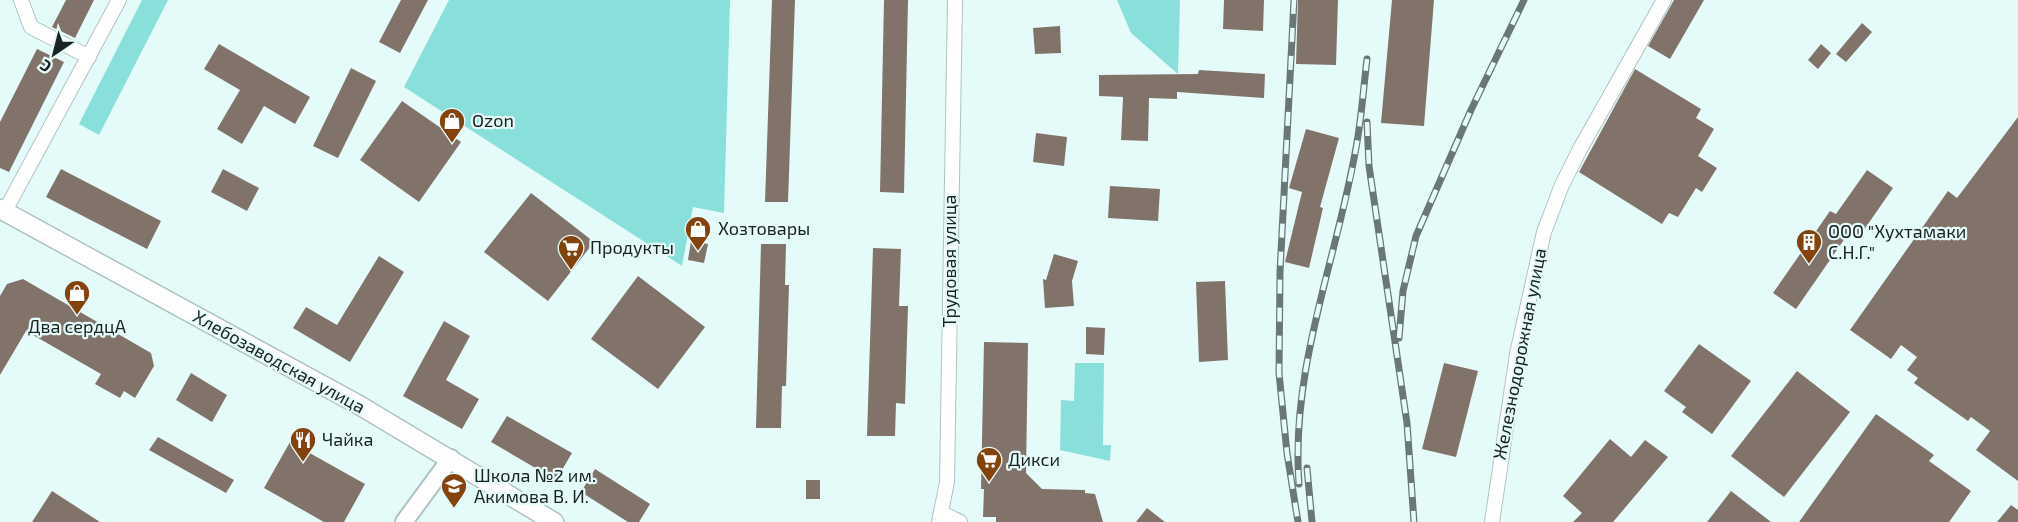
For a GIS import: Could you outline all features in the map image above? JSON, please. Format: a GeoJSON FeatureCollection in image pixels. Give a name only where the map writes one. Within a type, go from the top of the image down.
{"type":"FeatureCollection","features":[{"type":"Feature","properties":{"kind":"main road","name":"Хлебозаводская улица"},"geometry":{"type":"LineString","coordinates":[[2,210],[451,458],[554,522]]}},
{"type":"Feature","properties":{"kind":"street"},"geometry":{"type":"LineString","coordinates":[[21,0],[31,27],[89,57]]}},
{"type":"Feature","properties":{"kind":"street"},"geometry":{"type":"LineString","coordinates":[[2,210],[119,0]]}},
{"type":"Feature","properties":{"kind":"street","name":"Трудовая улица"},"geometry":{"type":"LineString","coordinates":[[941,517],[947,482],[950,338],[949,237],[955,0]]}},
{"type":"Feature","properties":{"kind":"street","name":"Железнодорожная улица"},"geometry":{"type":"LineString","coordinates":[[1492,522],[1516,354],[1544,232],[1562,185],[1580,149],[1664,0]]}},
{"type":"Feature","properties":{"kind":"street"},"geometry":{"type":"LineString","coordinates":[[404,522],[451,458]]}},
{"type":"Feature","properties":{"kind":"street"},"geometry":{"type":"LineString","coordinates":[[941,517],[960,522]]}},
{"type":"Feature","properties":{"kind":"shaded area"},"geometry":{"type":"Polygon","coordinates":[[[142,0],[168,0],[99,135],[79,124],[142,0]]]}},
{"type":"Feature","properties":{"kind":"shaded area"},"geometry":{"type":"Polygon","coordinates":[[[449,0],[730,0],[724,213],[693,207],[682,266],[404,87],[449,0]]]}},
{"type":"Feature","properties":{"kind":"shaded area"},"geometry":{"type":"Polygon","coordinates":[[[1117,0],[1180,0],[1178,74],[1131,33],[1117,0]]]}},
{"type":"Feature","properties":{"kind":"shaded area"},"geometry":{"type":"Polygon","coordinates":[[[1075,363],[1104,363],[1103,445],[1111,445],[1110,461],[1060,450],[1061,400],[1074,401],[1075,363]]]}},
{"type":"Feature","properties":{"kind":"building"},"geometry":{"type":"Polygon","coordinates":[[[66,0],[94,0],[75,38],[52,27],[66,0]]]}},
{"type":"Feature","properties":{"kind":"building"},"geometry":{"type":"Polygon","coordinates":[[[401,0],[428,0],[400,53],[379,42],[401,0]]]}},
{"type":"Feature","properties":{"kind":"building"},"geometry":{"type":"Polygon","coordinates":[[[772,0],[795,0],[788,202],[765,202],[772,0]]]}},
{"type":"Feature","properties":{"kind":"building"},"geometry":{"type":"Polygon","coordinates":[[[884,0],[908,0],[904,193],[880,192],[884,0]]]}},
{"type":"Feature","properties":{"kind":"building"},"geometry":{"type":"Polygon","coordinates":[[[1224,0],[1264,0],[1263,31],[1223,29],[1224,0]]]}},
{"type":"Feature","properties":{"kind":"building"},"geometry":{"type":"Polygon","coordinates":[[[1298,0],[1338,0],[1336,65],[1296,64],[1298,0]]]}},
{"type":"Feature","properties":{"kind":"building"},"geometry":{"type":"Polygon","coordinates":[[[1392,0],[1434,0],[1424,126],[1381,123],[1392,0]]]}},
{"type":"Feature","properties":{"kind":"building"},"geometry":{"type":"Polygon","coordinates":[[[1674,0],[1704,0],[1670,59],[1648,46],[1674,0]]]}},
{"type":"Feature","properties":{"kind":"building"},"geometry":{"type":"Polygon","coordinates":[[[1862,23],[1872,32],[1846,62],[1836,54],[1862,23]]]}},
{"type":"Feature","properties":{"kind":"building"},"geometry":{"type":"Polygon","coordinates":[[[1060,26],[1061,53],[1035,54],[1033,28],[1060,26]]]}},
{"type":"Feature","properties":{"kind":"building"},"geometry":{"type":"Polygon","coordinates":[[[219,44],[310,97],[295,124],[264,106],[242,144],[217,129],[240,90],[204,69],[219,44]]]}},
{"type":"Feature","properties":{"kind":"building"},"geometry":{"type":"Polygon","coordinates":[[[1821,44],[1831,53],[1818,69],[1808,60],[1821,44]]]}},
{"type":"Feature","properties":{"kind":"building"},"geometry":{"type":"Polygon","coordinates":[[[37,49],[64,62],[9,172],[0,168],[0,122],[37,49]]]}},
{"type":"Feature","properties":{"kind":"building"},"geometry":{"type":"Polygon","coordinates":[[[351,68],[376,81],[338,158],[313,146],[351,68]]]}},
{"type":"Feature","properties":{"kind":"building"},"geometry":{"type":"Polygon","coordinates":[[[1635,69],[1701,109],[1696,118],[1714,129],[1698,156],[1717,168],[1702,192],[1696,188],[1678,217],[1669,213],[1662,224],[1579,172],[1635,69]]]}},
{"type":"Feature","properties":{"kind":"building"},"geometry":{"type":"Polygon","coordinates":[[[1199,70],[1265,74],[1264,98],[1177,92],[1177,99],[1149,98],[1148,141],[1121,140],[1123,97],[1099,96],[1099,75],[1198,74],[1199,70]]]}},
{"type":"Feature","properties":{"kind":"building"},"geometry":{"type":"Polygon","coordinates":[[[402,101],[461,142],[419,202],[360,160],[402,101]]]}},
{"type":"Feature","properties":{"kind":"building"},"geometry":{"type":"Polygon","coordinates":[[[2018,117],[2018,481],[1976,450],[1990,431],[1971,417],[1968,421],[1914,383],[1918,378],[1907,370],[1917,357],[1901,345],[1891,359],[1850,330],[1948,191],[1957,198],[2018,117]]]}},
{"type":"Feature","properties":{"kind":"building"},"geometry":{"type":"Polygon","coordinates":[[[1306,129],[1339,138],[1320,207],[1323,208],[1309,268],[1285,262],[1302,192],[1289,188],[1306,129]]]}},
{"type":"Feature","properties":{"kind":"building"},"geometry":{"type":"Polygon","coordinates":[[[1036,133],[1067,137],[1064,166],[1033,162],[1036,133]]]}},
{"type":"Feature","properties":{"kind":"building"},"geometry":{"type":"Polygon","coordinates":[[[61,169],[161,221],[147,249],[46,197],[61,169]]]}},
{"type":"Feature","properties":{"kind":"building"},"geometry":{"type":"Polygon","coordinates":[[[223,169],[259,188],[247,211],[211,192],[223,169]]]}},
{"type":"Feature","properties":{"kind":"building","name":"ООО \"Хухтамаки С.Н.Г.\""},"geometry":{"type":"Polygon","coordinates":[[[1867,170],[1893,188],[1859,237],[1850,231],[1796,309],[1773,293],[1830,211],[1836,214],[1867,170]]]}},
{"type":"Feature","properties":{"kind":"building"},"geometry":{"type":"Polygon","coordinates":[[[1110,186],[1160,189],[1158,221],[1108,218],[1110,186]]]}},
{"type":"Feature","properties":{"kind":"building"},"geometry":{"type":"Polygon","coordinates":[[[531,193],[594,242],[548,301],[484,252],[531,193]]]}},
{"type":"Feature","properties":{"kind":"building","name":"Хозтовары"},"geometry":{"type":"Polygon","coordinates":[[[691,241],[708,244],[704,263],[688,260],[691,241]]]}},
{"type":"Feature","properties":{"kind":"building"},"geometry":{"type":"Polygon","coordinates":[[[761,244],[786,244],[785,285],[789,285],[786,386],[782,386],[781,428],[756,428],[761,244]]]}},
{"type":"Feature","properties":{"kind":"building"},"geometry":{"type":"Polygon","coordinates":[[[873,248],[901,249],[899,306],[908,306],[905,404],[896,403],[895,436],[867,436],[873,248]]]}},
{"type":"Feature","properties":{"kind":"building"},"geometry":{"type":"Polygon","coordinates":[[[1054,254],[1078,261],[1072,281],[1074,306],[1045,308],[1043,279],[1046,280],[1054,254]]]}},
{"type":"Feature","properties":{"kind":"building"},"geometry":{"type":"Polygon","coordinates":[[[379,256],[404,272],[350,362],[293,328],[306,307],[337,325],[379,256]]]}},
{"type":"Feature","properties":{"kind":"building"},"geometry":{"type":"Polygon","coordinates":[[[638,276],[705,327],[658,389],[591,339],[638,276]]]}},
{"type":"Feature","properties":{"kind":"building"},"geometry":{"type":"Polygon","coordinates":[[[23,279],[151,353],[154,366],[135,398],[124,391],[120,398],[95,384],[101,374],[26,331],[0,375],[0,296],[7,284],[23,279]]]}},
{"type":"Feature","properties":{"kind":"building"},"geometry":{"type":"Polygon","coordinates":[[[1225,281],[1228,360],[1199,362],[1196,282],[1225,281]]]}},
{"type":"Feature","properties":{"kind":"building"},"geometry":{"type":"Polygon","coordinates":[[[444,321],[470,336],[446,380],[479,399],[462,429],[403,396],[444,321]]]}},
{"type":"Feature","properties":{"kind":"building"},"geometry":{"type":"Polygon","coordinates":[[[1086,327],[1105,328],[1104,355],[1086,354],[1086,327]]]}},
{"type":"Feature","properties":{"kind":"building"},"geometry":{"type":"Polygon","coordinates":[[[984,342],[1028,343],[1026,473],[1042,489],[1085,490],[1085,493],[1095,494],[1103,522],[996,522],[996,517],[983,517],[984,489],[981,489],[984,342]]]}},
{"type":"Feature","properties":{"kind":"building"},"geometry":{"type":"Polygon","coordinates":[[[1699,344],[1751,381],[1712,434],[1682,412],[1686,407],[1664,391],[1699,344]]]}},
{"type":"Feature","properties":{"kind":"building"},"geometry":{"type":"Polygon","coordinates":[[[1444,363],[1478,371],[1456,457],[1422,449],[1444,363]]]}},
{"type":"Feature","properties":{"kind":"building"},"geometry":{"type":"Polygon","coordinates":[[[1797,371],[1850,412],[1784,497],[1731,456],[1797,371]]]}},
{"type":"Feature","properties":{"kind":"building"},"geometry":{"type":"Polygon","coordinates":[[[191,373],[227,395],[212,422],[176,400],[191,373]]]}},
{"type":"Feature","properties":{"kind":"building"},"geometry":{"type":"Polygon","coordinates":[[[1876,414],[1934,455],[1929,461],[1971,491],[1949,522],[1799,522],[1876,414]]]}},
{"type":"Feature","properties":{"kind":"building"},"geometry":{"type":"Polygon","coordinates":[[[507,416],[572,453],[556,480],[491,442],[507,416]]]}},
{"type":"Feature","properties":{"kind":"building"},"geometry":{"type":"Polygon","coordinates":[[[158,437],[234,480],[226,493],[149,450],[158,437]]]}},
{"type":"Feature","properties":{"kind":"building"},"geometry":{"type":"Polygon","coordinates":[[[1610,439],[1631,457],[1645,440],[1668,457],[1613,522],[1573,522],[1582,513],[1563,496],[1610,439]]]}},
{"type":"Feature","properties":{"kind":"building","name":"Чайка"},"geometry":{"type":"Polygon","coordinates":[[[290,442],[365,484],[344,522],[324,522],[264,488],[290,442]]]}},
{"type":"Feature","properties":{"kind":"building"},"geometry":{"type":"Polygon","coordinates":[[[595,469],[650,504],[639,522],[628,522],[581,492],[595,469]]]}},
{"type":"Feature","properties":{"kind":"building"},"geometry":{"type":"Polygon","coordinates":[[[806,480],[820,480],[820,499],[806,499],[806,480]]]}},
{"type":"Feature","properties":{"kind":"building"},"geometry":{"type":"Polygon","coordinates":[[[52,491],[100,522],[32,522],[52,491]]]}},
{"type":"Feature","properties":{"kind":"building"},"geometry":{"type":"Polygon","coordinates":[[[1731,491],[1771,522],[1707,522],[1731,491]]]}},
{"type":"Feature","properties":{"kind":"building"},"geometry":{"type":"Polygon","coordinates":[[[2011,505],[2018,510],[2018,522],[1997,522],[2011,505]]]}},
{"type":"Feature","properties":{"kind":"building"},"geometry":{"type":"Polygon","coordinates":[[[1147,508],[1165,522],[1136,522],[1147,508]]]}},
{"type":"Feature","properties":{"kind":"railway"},"geometry":{"type":"LineString","coordinates":[[1294,0],[1280,272],[1279,373],[1287,453],[1298,522]]}},
{"type":"Feature","properties":{"kind":"railway"},"geometry":{"type":"LineString","coordinates":[[1399,338],[1403,291],[1416,236],[1471,110],[1524,0]]}},
{"type":"Feature","properties":{"kind":"railway"},"geometry":{"type":"LineString","coordinates":[[1299,484],[1298,439],[1302,395],[1318,308],[1350,179],[1367,59]]}},
{"type":"Feature","properties":{"kind":"railway"},"geometry":{"type":"LineString","coordinates":[[1367,122],[1369,166],[1407,423],[1414,522]]}},
{"type":"Feature","properties":{"kind":"railway"},"geometry":{"type":"LineString","coordinates":[[1307,468],[1312,522]]}},
{"type":"Feature","properties":{"kind":"place","name":"Ozon"},"geometry":{"type":"Point","coordinates":[452,144]}},
{"type":"Feature","properties":{"kind":"place","name":"Хозтовары"},"geometry":{"type":"Point","coordinates":[698,252]}},
{"type":"Feature","properties":{"kind":"place","name":"ООО \"Хухтамаки С.Н.Г.\""},"geometry":{"type":"Point","coordinates":[1809,265]}},
{"type":"Feature","properties":{"kind":"place","name":"Продукты"},"geometry":{"type":"Point","coordinates":[571,271]}},
{"type":"Feature","properties":{"kind":"place","name":"Два сердцА"},"geometry":{"type":"Point","coordinates":[77,316]}},
{"type":"Feature","properties":{"kind":"place","name":"Чайка"},"geometry":{"type":"Point","coordinates":[303,463]}},
{"type":"Feature","properties":{"kind":"place","name":"Дикси"},"geometry":{"type":"Point","coordinates":[989,483]}},
{"type":"Feature","properties":{"kind":"place","name":"Школа №2 им. Акимова В. И."},"geometry":{"type":"Point","coordinates":[454,509]}}]}
